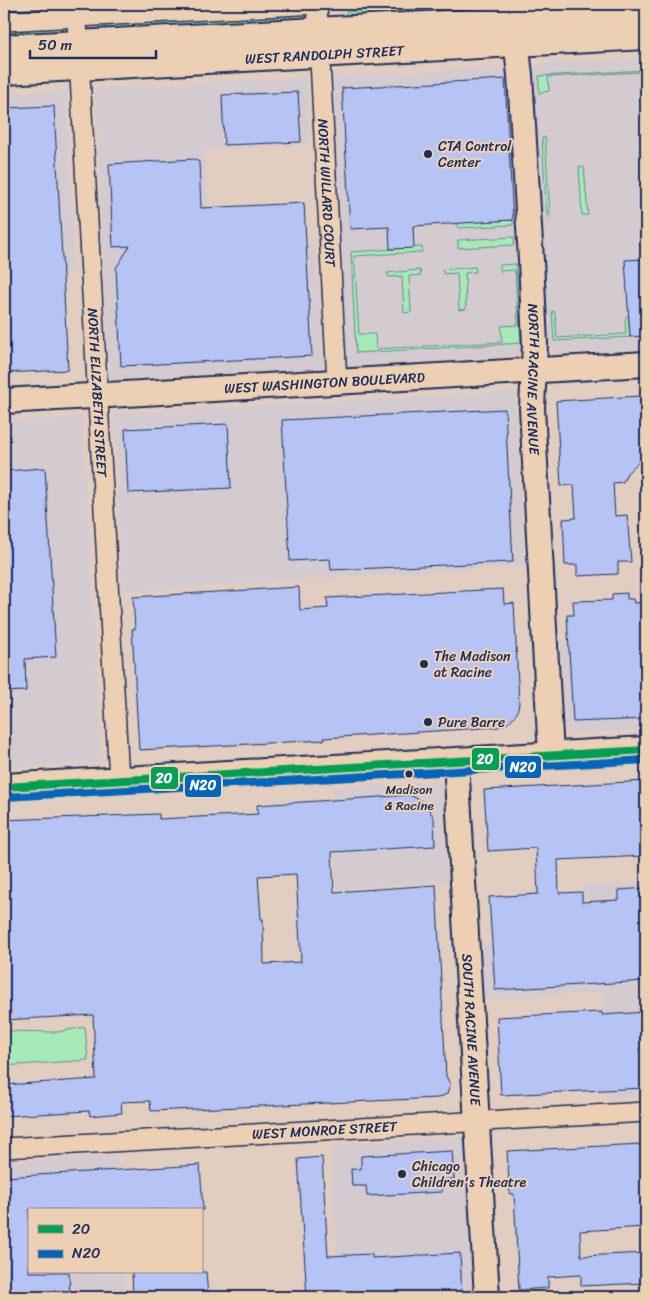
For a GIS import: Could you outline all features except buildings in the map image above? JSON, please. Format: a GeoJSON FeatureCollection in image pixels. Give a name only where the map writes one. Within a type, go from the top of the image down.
{"type":"FeatureCollection","features":[{"type":"Feature","properties":{"kind":"main road","name":"WEST RANDOLPH STREET"},"geometry":{"type":"LineString","coordinates":[[4,48],[80,57],[319,44],[514,23],[646,13]]}},
{"type":"Feature","properties":{"kind":"main road"},"geometry":{"type":"LineString","coordinates":[[4,787],[646,750]]}},
{"type":"Feature","properties":{"kind":"street"},"geometry":{"type":"LineString","coordinates":[[4,21],[77,10],[317,4]]}},
{"type":"Feature","properties":{"kind":"street","name":"NORTH WILLARD COURT"},"geometry":{"type":"LineString","coordinates":[[317,4],[337,382]]}},
{"type":"Feature","properties":{"kind":"street","name":"NORTH ELIZABETH STREET"},"geometry":{"type":"LineString","coordinates":[[77,10],[119,780]]}},
{"type":"Feature","properties":{"kind":"street","name":"WEST RANDOLPH STREET"},"geometry":{"type":"LineString","coordinates":[[514,23],[646,37]]}},
{"type":"Feature","properties":{"kind":"street","name":"NORTH RACINE AVENUE"},"geometry":{"type":"LineString","coordinates":[[514,23],[531,260],[535,344],[532,408],[551,755]]}},
{"type":"Feature","properties":{"kind":"street","name":"WEST RANDOLPH STREET"},"geometry":{"type":"LineString","coordinates":[[4,72],[80,57]]}},
{"type":"Feature","properties":{"kind":"street","name":"WEST WASHINGTON BOULEVARD"},"geometry":{"type":"LineString","coordinates":[[4,401],[646,364]]}},
{"type":"Feature","properties":{"kind":"street","name":"SOUTH RACINE AVENUE"},"geometry":{"type":"LineString","coordinates":[[456,761],[487,1297]]}},
{"type":"Feature","properties":{"kind":"street","name":"WEST MONROE STREET"},"geometry":{"type":"LineString","coordinates":[[4,1148],[646,1112]]}},
{"type":"Feature","properties":{"kind":"shaded area"},"geometry":{"type":"Polygon","coordinates":[[[646,57],[646,349],[552,354],[548,344],[533,68],[535,65],[553,63],[646,57]]]}},
{"type":"Feature","properties":{"kind":"shaded area"},"geometry":{"type":"Polygon","coordinates":[[[511,66],[526,353],[517,356],[346,367],[332,76],[511,66]]]}},
{"type":"Feature","properties":{"kind":"shaded area"},"geometry":{"type":"Polygon","coordinates":[[[307,77],[310,145],[205,150],[210,248],[315,243],[325,368],[109,380],[95,88],[307,77]]]}},
{"type":"Feature","properties":{"kind":"shaded area"},"geometry":{"type":"Polygon","coordinates":[[[67,90],[74,271],[4,275],[4,93],[67,90]]]}},
{"type":"Feature","properties":{"kind":"shaded area"},"geometry":{"type":"Polygon","coordinates":[[[516,391],[525,566],[122,592],[114,413],[516,391]]]}},
{"type":"Feature","properties":{"kind":"shaded area"},"geometry":{"type":"Polygon","coordinates":[[[82,417],[102,763],[4,768],[4,421],[82,417]]]}},
{"type":"Feature","properties":{"kind":"shaded area"},"geometry":{"type":"Polygon","coordinates":[[[646,635],[646,730],[571,733],[563,725],[556,640],[646,635]]]}},
{"type":"Feature","properties":{"kind":"shaded area"},"geometry":{"type":"Polygon","coordinates":[[[442,781],[447,882],[337,889],[331,787],[442,781]]]}},
{"type":"Feature","properties":{"kind":"shaded area"},"geometry":{"type":"Polygon","coordinates":[[[646,883],[646,1096],[608,1098],[603,993],[484,1000],[481,944],[589,938],[583,886],[646,883]]]}},
{"type":"Feature","properties":{"kind":"shaded area"},"geometry":{"type":"Polygon","coordinates":[[[460,1137],[466,1145],[472,1297],[339,1297],[330,1144],[460,1137]]]}},
{"type":"Feature","properties":{"kind":"shaded area"},"geometry":{"type":"Polygon","coordinates":[[[117,1155],[120,1208],[28,1208],[28,1274],[124,1274],[126,1297],[4,1297],[4,1162],[117,1155]]]}},
{"type":"Feature","properties":{"kind":"green space"},"geometry":{"type":"Polygon","coordinates":[[[477,4],[477,11],[346,18],[346,12],[477,4]]]}},
{"type":"Feature","properties":{"kind":"green space"},"geometry":{"type":"Polygon","coordinates":[[[290,15],[291,21],[105,31],[105,25],[290,15]]]}},
{"type":"Feature","properties":{"kind":"green space"},"geometry":{"type":"Polygon","coordinates":[[[43,28],[44,34],[4,37],[4,30],[43,28]]]}},
{"type":"Feature","properties":{"kind":"green space"},"geometry":{"type":"Polygon","coordinates":[[[646,70],[646,87],[642,88],[640,72],[548,77],[549,91],[539,93],[539,76],[646,70]]]}},
{"type":"Feature","properties":{"kind":"green space"},"geometry":{"type":"Polygon","coordinates":[[[545,137],[550,215],[547,218],[542,138],[545,137]]]}},
{"type":"Feature","properties":{"kind":"green space"},"geometry":{"type":"Polygon","coordinates":[[[579,167],[584,167],[588,215],[582,215],[579,167]]]}},
{"type":"Feature","properties":{"kind":"green space"},"geometry":{"type":"Polygon","coordinates":[[[513,220],[513,225],[458,228],[457,223],[513,220]]]}},
{"type":"Feature","properties":{"kind":"green space"},"geometry":{"type":"Polygon","coordinates":[[[514,237],[514,245],[458,248],[458,240],[514,237]]]}},
{"type":"Feature","properties":{"kind":"green space"},"geometry":{"type":"Polygon","coordinates":[[[422,247],[422,252],[354,256],[359,334],[375,334],[376,349],[502,342],[501,326],[518,325],[515,270],[500,271],[500,265],[516,264],[521,343],[356,353],[351,252],[422,247]]]}},
{"type":"Feature","properties":{"kind":"green space"},"geometry":{"type":"Polygon","coordinates":[[[475,267],[476,272],[465,273],[466,309],[459,310],[457,273],[444,274],[442,270],[475,267]]]}},
{"type":"Feature","properties":{"kind":"green space"},"geometry":{"type":"Polygon","coordinates":[[[420,270],[421,275],[409,276],[411,312],[404,313],[402,276],[389,277],[387,273],[420,270]]]}},
{"type":"Feature","properties":{"kind":"green space"},"geometry":{"type":"Polygon","coordinates":[[[552,311],[555,312],[557,338],[626,334],[625,318],[628,315],[630,337],[554,341],[552,311]]]}},
{"type":"Feature","properties":{"kind":"green space"},"geometry":{"type":"Polygon","coordinates":[[[85,1027],[88,1060],[4,1066],[4,1031],[57,1032],[85,1027]]]}},
{"type":"Feature","properties":{"kind":"transit line","name":"20"},"geometry":{"type":"LineString","coordinates":[[4,787],[646,750]]}},
{"type":"Feature","properties":{"kind":"transit line","name":"N20"},"geometry":{"type":"LineString","coordinates":[[5,797],[646,760]]}},
{"type":"Feature","properties":{"kind":"place","name":"CTA Control Center"},"geometry":{"type":"Point","coordinates":[428,154]}},
{"type":"Feature","properties":{"kind":"place","name":"The Madison at Racine"},"geometry":{"type":"Point","coordinates":[424,664]}},
{"type":"Feature","properties":{"kind":"place","name":"Pure Barre"},"geometry":{"type":"Point","coordinates":[428,722]}},
{"type":"Feature","properties":{"kind":"place","name":"Madison & Racine"},"geometry":{"type":"Point","coordinates":[409,774]}},
{"type":"Feature","properties":{"kind":"place","name":"Chicago Children's Theatre"},"geometry":{"type":"Point","coordinates":[402,1174]}}]}
